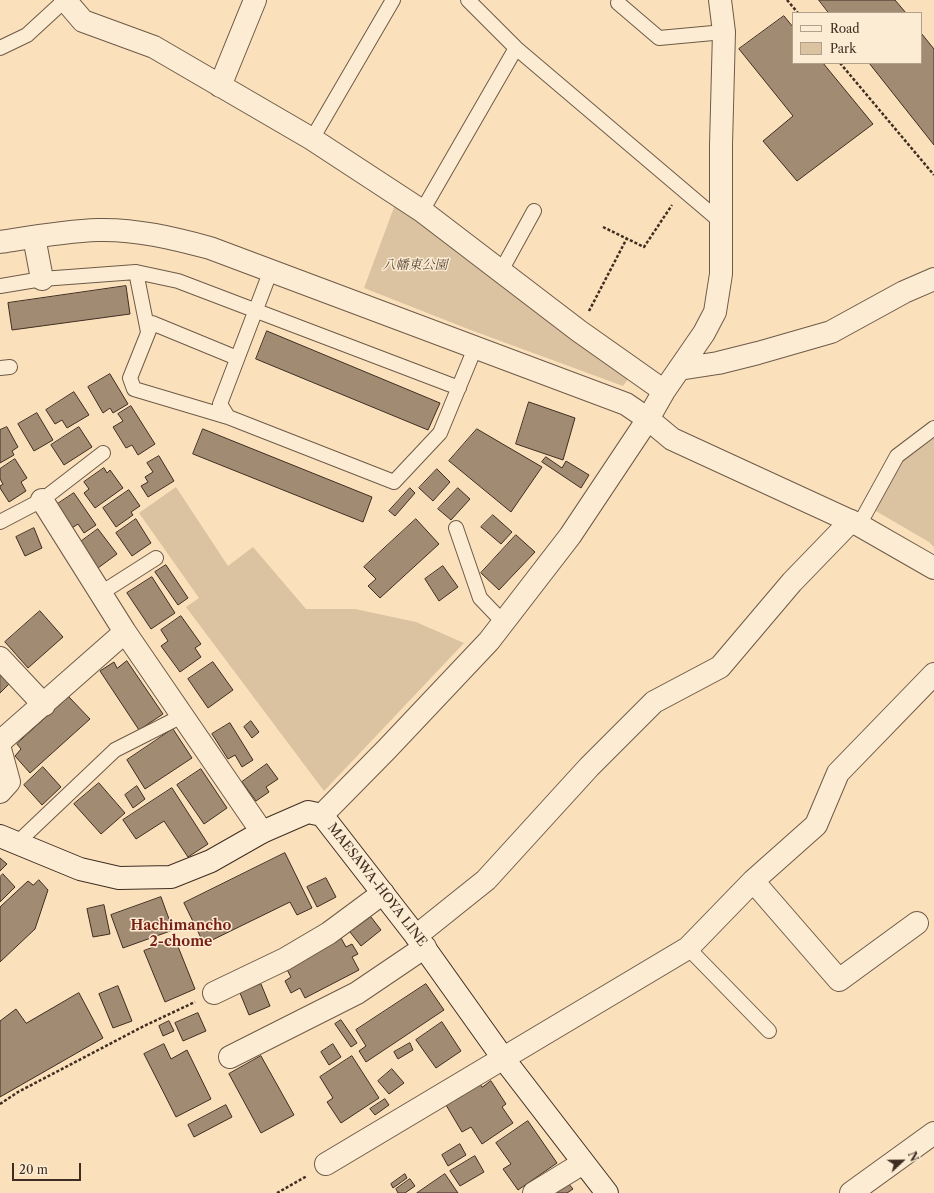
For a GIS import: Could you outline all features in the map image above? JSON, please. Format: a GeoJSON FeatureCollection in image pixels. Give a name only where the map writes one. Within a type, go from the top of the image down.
{"type":"FeatureCollection","features":[{"type":"Feature","properties":{"kind":"street"},"geometry":{"type":"LineString","coordinates":[[65,0],[83,21],[154,48],[312,139],[422,211],[579,331],[664,392]]}},
{"type":"Feature","properties":{"kind":"street"},"geometry":{"type":"LineString","coordinates":[[220,86],[255,0]]}},
{"type":"Feature","properties":{"kind":"street"},"geometry":{"type":"LineString","coordinates":[[322,815],[387,750],[489,641],[504,622],[570,536],[704,333],[715,312],[721,274],[724,32],[720,0]]}},
{"type":"Feature","properties":{"kind":"street"},"geometry":{"type":"LineString","coordinates":[[0,242],[98,230],[142,232],[210,248],[626,404],[648,419],[672,439],[855,523],[934,568]]}},
{"type":"Feature","properties":{"kind":"street"},"geometry":{"type":"LineString","coordinates":[[34,237],[42,280]]}},
{"type":"Feature","properties":{"kind":"street"},"geometry":{"type":"LineString","coordinates":[[679,369],[718,363],[831,332],[904,292],[934,279]]}},
{"type":"Feature","properties":{"kind":"street"},"geometry":{"type":"LineString","coordinates":[[42,500],[125,632],[262,832]]}},
{"type":"Feature","properties":{"kind":"street"},"geometry":{"type":"LineString","coordinates":[[230,1057],[356,993],[421,941],[486,880],[589,767],[654,702],[720,667],[792,582],[855,523]]}},
{"type":"Feature","properties":{"kind":"street"},"geometry":{"type":"LineString","coordinates":[[0,742],[44,705],[125,632]]}},
{"type":"Feature","properties":{"kind":"street"},"geometry":{"type":"LineString","coordinates":[[0,658],[44,705]]}},
{"type":"Feature","properties":{"kind":"street"},"geometry":{"type":"LineString","coordinates":[[326,1164],[688,948],[753,881],[816,825],[838,773],[934,674]]}},
{"type":"Feature","properties":{"kind":"street"},"geometry":{"type":"LineString","coordinates":[[0,749],[9,782],[0,792]]}},
{"type":"Feature","properties":{"kind":"street","name":"MAESAWA-HOYA LINE"},"geometry":{"type":"LineString","coordinates":[[8,840],[80,869],[119,878],[171,877],[211,861],[262,832],[308,812],[322,815],[421,941],[503,1058],[607,1193]]}},
{"type":"Feature","properties":{"kind":"street"},"geometry":{"type":"LineString","coordinates":[[753,881],[839,980],[917,923]]}},
{"type":"Feature","properties":{"kind":"street"},"geometry":{"type":"LineString","coordinates":[[214,993],[285,959],[329,933],[383,892]]}},
{"type":"Feature","properties":{"kind":"street"},"geometry":{"type":"LineString","coordinates":[[851,1193],[934,1133]]}},
{"type":"Feature","properties":{"kind":"street"},"geometry":{"type":"LineString","coordinates":[[534,1193],[583,1163]]}},
{"type":"Feature","properties":{"kind":"lane"},"geometry":{"type":"LineString","coordinates":[[0,48],[27,35],[65,0]]}},
{"type":"Feature","properties":{"kind":"lane"},"geometry":{"type":"LineString","coordinates":[[312,139],[393,0]]}},
{"type":"Feature","properties":{"kind":"lane"},"geometry":{"type":"LineString","coordinates":[[468,0],[516,48],[721,222]]}},
{"type":"Feature","properties":{"kind":"lane"},"geometry":{"type":"LineString","coordinates":[[618,3],[659,38],[724,32]]}},
{"type":"Feature","properties":{"kind":"lane"},"geometry":{"type":"LineString","coordinates":[[422,211],[516,48]]}},
{"type":"Feature","properties":{"kind":"lane"},"geometry":{"type":"LineString","coordinates":[[501,271],[534,211]]}},
{"type":"Feature","properties":{"kind":"lane"},"geometry":{"type":"LineString","coordinates":[[228,417],[220,404],[256,311],[270,270]]}},
{"type":"Feature","properties":{"kind":"lane"},"geometry":{"type":"LineString","coordinates":[[136,272],[148,332]]}},
{"type":"Feature","properties":{"kind":"lane"},"geometry":{"type":"LineString","coordinates":[[0,286],[42,280],[136,272],[178,281],[459,388]]}},
{"type":"Feature","properties":{"kind":"lane"},"geometry":{"type":"LineString","coordinates":[[237,358],[152,323],[130,378],[134,389],[228,417],[394,482],[440,433],[475,348]]}},
{"type":"Feature","properties":{"kind":"lane"},"geometry":{"type":"LineString","coordinates":[[855,523],[897,456],[934,428]]}},
{"type":"Feature","properties":{"kind":"lane"},"geometry":{"type":"LineString","coordinates":[[0,522],[42,500],[103,453]]}},
{"type":"Feature","properties":{"kind":"lane"},"geometry":{"type":"LineString","coordinates":[[456,528],[480,598],[504,622]]}},
{"type":"Feature","properties":{"kind":"lane"},"geometry":{"type":"LineString","coordinates":[[101,593],[156,558]]}},
{"type":"Feature","properties":{"kind":"lane"},"geometry":{"type":"LineString","coordinates":[[8,840],[115,750],[182,716]]}},
{"type":"Feature","properties":{"kind":"lane"},"geometry":{"type":"LineString","coordinates":[[688,948],[769,1031]]}},
{"type":"Feature","properties":{"kind":"path"},"geometry":{"type":"LineString","coordinates":[[787,0],[797,12]]}},
{"type":"Feature","properties":{"kind":"path"},"geometry":{"type":"LineString","coordinates":[[841,64],[934,175]]}},
{"type":"Feature","properties":{"kind":"path"},"geometry":{"type":"LineString","coordinates":[[603,227],[644,247],[682,189]]}},
{"type":"Feature","properties":{"kind":"path"},"geometry":{"type":"LineString","coordinates":[[579,331],[626,238]]}},
{"type":"Feature","properties":{"kind":"path"},"geometry":{"type":"LineString","coordinates":[[0,1104],[18,1092],[144,1026],[214,993]]}},
{"type":"Feature","properties":{"kind":"path"},"geometry":{"type":"LineString","coordinates":[[277,1193],[326,1164]]}},
{"type":"Feature","properties":{"kind":"green space","name":"八幡東公園"},"geometry":{"type":"Polygon","coordinates":[[[396,202],[631,375],[623,386],[468,329],[364,288],[396,202]]]}},
{"type":"Feature","properties":{"kind":"green space"},"geometry":{"type":"Polygon","coordinates":[[[934,428],[934,547],[929,542],[869,507],[890,468],[934,428]]]}},
{"type":"Feature","properties":{"kind":"green space"},"geometry":{"type":"Polygon","coordinates":[[[176,487],[228,566],[253,547],[306,609],[355,609],[416,622],[464,643],[324,791],[186,607],[199,598],[139,513],[176,487]]]}},
{"type":"Feature","properties":{"kind":"building"},"geometry":{"type":"Polygon","coordinates":[[[819,0],[895,0],[905,12],[828,12],[819,0]]]}},
{"type":"Feature","properties":{"kind":"building"},"geometry":{"type":"Polygon","coordinates":[[[784,16],[792,26],[792,64],[824,64],[873,124],[797,181],[763,141],[793,116],[739,49],[784,16]]]}},
{"type":"Feature","properties":{"kind":"building"},"geometry":{"type":"Polygon","coordinates":[[[922,34],[934,49],[934,145],[870,64],[922,64],[922,34]]]}},
{"type":"Feature","properties":{"kind":"building"},"geometry":{"type":"Polygon","coordinates":[[[126,286],[130,314],[12,330],[8,303],[126,286]]]}},
{"type":"Feature","properties":{"kind":"building"},"geometry":{"type":"Polygon","coordinates":[[[267,331],[440,403],[428,430],[256,359],[267,331]]]}},
{"type":"Feature","properties":{"kind":"building"},"geometry":{"type":"Polygon","coordinates":[[[110,374],[128,404],[113,413],[110,408],[103,413],[88,387],[110,374]]]}},
{"type":"Feature","properties":{"kind":"building"},"geometry":{"type":"Polygon","coordinates":[[[74,392],[89,415],[67,428],[62,420],[55,424],[46,410],[74,392]]]}},
{"type":"Feature","properties":{"kind":"building"},"geometry":{"type":"Polygon","coordinates":[[[529,402],[575,418],[563,460],[516,444],[529,402]]]}},
{"type":"Feature","properties":{"kind":"building"},"geometry":{"type":"Polygon","coordinates":[[[131,406],[155,444],[138,455],[132,445],[126,448],[113,427],[123,421],[118,414],[131,406]]]}},
{"type":"Feature","properties":{"kind":"building"},"geometry":{"type":"Polygon","coordinates":[[[37,413],[53,440],[34,451],[18,424],[37,413]]]}},
{"type":"Feature","properties":{"kind":"building"},"geometry":{"type":"Polygon","coordinates":[[[7,427],[18,447],[12,451],[14,455],[0,463],[0,430],[7,427]]]}},
{"type":"Feature","properties":{"kind":"building"},"geometry":{"type":"Polygon","coordinates":[[[79,427],[92,447],[64,465],[51,445],[79,427]]]}},
{"type":"Feature","properties":{"kind":"building"},"geometry":{"type":"Polygon","coordinates":[[[203,429],[372,497],[363,522],[193,454],[203,429]]]}},
{"type":"Feature","properties":{"kind":"building"},"geometry":{"type":"Polygon","coordinates":[[[477,429],[542,467],[511,512],[449,461],[477,429]]]}},
{"type":"Feature","properties":{"kind":"building"},"geometry":{"type":"Polygon","coordinates":[[[159,456],[174,481],[148,497],[141,486],[148,482],[145,477],[153,472],[147,463],[159,456]]]}},
{"type":"Feature","properties":{"kind":"building"},"geometry":{"type":"Polygon","coordinates":[[[546,457],[562,468],[566,461],[589,475],[581,488],[542,462],[546,457]]]}},
{"type":"Feature","properties":{"kind":"building"},"geometry":{"type":"Polygon","coordinates":[[[15,459],[27,478],[21,482],[26,491],[9,502],[0,488],[3,484],[0,479],[0,469],[15,459]]]}},
{"type":"Feature","properties":{"kind":"building"},"geometry":{"type":"Polygon","coordinates":[[[104,468],[107,473],[110,470],[123,488],[95,508],[84,493],[89,489],[84,482],[104,468]]]}},
{"type":"Feature","properties":{"kind":"building"},"geometry":{"type":"Polygon","coordinates":[[[437,469],[450,482],[433,501],[419,488],[437,469]]]}},
{"type":"Feature","properties":{"kind":"building"},"geometry":{"type":"Polygon","coordinates":[[[410,488],[415,493],[395,516],[389,511],[410,488]]]}},
{"type":"Feature","properties":{"kind":"building"},"geometry":{"type":"Polygon","coordinates":[[[458,488],[470,499],[451,520],[438,509],[458,488]]]}},
{"type":"Feature","properties":{"kind":"building"},"geometry":{"type":"Polygon","coordinates":[[[129,490],[140,506],[131,512],[133,515],[116,527],[103,508],[129,490]]]}},
{"type":"Feature","properties":{"kind":"building"},"geometry":{"type":"Polygon","coordinates":[[[74,493],[96,525],[84,533],[78,524],[69,530],[53,507],[74,493]]]}},
{"type":"Feature","properties":{"kind":"building"},"geometry":{"type":"Polygon","coordinates":[[[493,515],[512,532],[501,544],[481,527],[493,515]]]}},
{"type":"Feature","properties":{"kind":"building"},"geometry":{"type":"Polygon","coordinates":[[[136,519],[151,543],[132,556],[116,533],[136,519]]]}},
{"type":"Feature","properties":{"kind":"building"},"geometry":{"type":"Polygon","coordinates":[[[416,519],[439,544],[380,598],[368,586],[376,579],[364,567],[416,519]]]}},
{"type":"Feature","properties":{"kind":"building"},"geometry":{"type":"Polygon","coordinates":[[[34,528],[42,548],[25,556],[16,537],[34,528]]]}},
{"type":"Feature","properties":{"kind":"building"},"geometry":{"type":"Polygon","coordinates":[[[98,529],[117,554],[98,568],[79,543],[98,529]]]}},
{"type":"Feature","properties":{"kind":"building"},"geometry":{"type":"Polygon","coordinates":[[[516,535],[535,552],[499,590],[481,573],[516,535]]]}},
{"type":"Feature","properties":{"kind":"building"},"geometry":{"type":"Polygon","coordinates":[[[166,565],[188,598],[178,605],[155,572],[166,565]]]}},
{"type":"Feature","properties":{"kind":"building"},"geometry":{"type":"Polygon","coordinates":[[[443,566],[458,587],[439,601],[425,579],[443,566]]]}},
{"type":"Feature","properties":{"kind":"building"},"geometry":{"type":"Polygon","coordinates":[[[152,577],[175,613],[151,629],[127,593],[152,577]]]}},
{"type":"Feature","properties":{"kind":"building"},"geometry":{"type":"Polygon","coordinates":[[[40,611],[63,637],[28,668],[5,642],[40,611]]]}},
{"type":"Feature","properties":{"kind":"building"},"geometry":{"type":"Polygon","coordinates":[[[181,616],[201,644],[195,648],[201,657],[180,672],[161,646],[168,641],[161,630],[181,616]]]}},
{"type":"Feature","properties":{"kind":"building"},"geometry":{"type":"Polygon","coordinates":[[[127,661],[163,714],[139,730],[100,671],[114,662],[117,668],[127,661]]]}},
{"type":"Feature","properties":{"kind":"building"},"geometry":{"type":"Polygon","coordinates":[[[213,662],[233,690],[208,708],[188,679],[213,662]]]}},
{"type":"Feature","properties":{"kind":"building"},"geometry":{"type":"Polygon","coordinates":[[[0,673],[10,683],[0,693],[0,673]]]}},
{"type":"Feature","properties":{"kind":"building"},"geometry":{"type":"Polygon","coordinates":[[[69,697],[90,719],[30,773],[15,756],[21,749],[17,744],[69,697]]]}},
{"type":"Feature","properties":{"kind":"building"},"geometry":{"type":"Polygon","coordinates":[[[251,721],[259,732],[252,738],[244,727],[251,721]]]}},
{"type":"Feature","properties":{"kind":"building"},"geometry":{"type":"Polygon","coordinates":[[[230,723],[253,760],[242,767],[235,755],[228,759],[212,734],[230,723]]]}},
{"type":"Feature","properties":{"kind":"building"},"geometry":{"type":"Polygon","coordinates":[[[173,729],[192,758],[145,789],[127,760],[173,729]]]}},
{"type":"Feature","properties":{"kind":"building"},"geometry":{"type":"Polygon","coordinates":[[[267,764],[278,779],[266,787],[269,792],[256,801],[242,782],[267,764]]]}},
{"type":"Feature","properties":{"kind":"building"},"geometry":{"type":"Polygon","coordinates":[[[43,767],[61,787],[42,805],[24,785],[43,767]]]}},
{"type":"Feature","properties":{"kind":"building"},"geometry":{"type":"Polygon","coordinates":[[[201,769],[227,808],[204,824],[177,785],[201,769]]]}},
{"type":"Feature","properties":{"kind":"building"},"geometry":{"type":"Polygon","coordinates":[[[99,783],[125,813],[101,834],[74,804],[99,783]]]}},
{"type":"Feature","properties":{"kind":"building"},"geometry":{"type":"Polygon","coordinates":[[[137,786],[145,799],[133,808],[125,795],[137,786]]]}},
{"type":"Feature","properties":{"kind":"building"},"geometry":{"type":"Polygon","coordinates":[[[172,788],[208,844],[188,857],[164,821],[136,839],[123,820],[172,788]]]}},
{"type":"Feature","properties":{"kind":"building"},"geometry":{"type":"Polygon","coordinates":[[[285,853],[312,908],[297,915],[290,902],[204,944],[184,903],[285,853]]]}},
{"type":"Feature","properties":{"kind":"building"},"geometry":{"type":"Polygon","coordinates":[[[0,858],[7,864],[0,871],[0,858]]]}},
{"type":"Feature","properties":{"kind":"building"},"geometry":{"type":"Polygon","coordinates":[[[3,874],[15,887],[0,902],[0,877],[3,874]]]}},
{"type":"Feature","properties":{"kind":"building"},"geometry":{"type":"Polygon","coordinates":[[[326,878],[336,897],[317,907],[307,887],[326,878]]]}},
{"type":"Feature","properties":{"kind":"building"},"geometry":{"type":"Polygon","coordinates":[[[39,880],[48,890],[35,929],[0,962],[0,907],[28,881],[33,885],[39,880]]]}},
{"type":"Feature","properties":{"kind":"building"},"geometry":{"type":"Polygon","coordinates":[[[161,897],[173,930],[123,948],[111,915],[161,897]]]}},
{"type":"Feature","properties":{"kind":"building"},"geometry":{"type":"Polygon","coordinates":[[[104,905],[110,934],[93,937],[87,909],[104,905]]]}},
{"type":"Feature","properties":{"kind":"building"},"geometry":{"type":"Polygon","coordinates":[[[371,917],[381,930],[361,946],[350,932],[371,917]]]}},
{"type":"Feature","properties":{"kind":"building"},"geometry":{"type":"Polygon","coordinates":[[[341,938],[346,947],[352,944],[358,954],[352,957],[359,970],[305,998],[300,988],[291,993],[285,981],[291,977],[286,968],[341,938]]]}},
{"type":"Feature","properties":{"kind":"building"},"geometry":{"type":"Polygon","coordinates":[[[175,939],[195,989],[165,1002],[144,951],[175,939]]]}},
{"type":"Feature","properties":{"kind":"building"},"geometry":{"type":"Polygon","coordinates":[[[261,984],[270,1006],[249,1015],[240,993],[261,984]]]}},
{"type":"Feature","properties":{"kind":"building"},"geometry":{"type":"Polygon","coordinates":[[[426,984],[444,1010],[366,1062],[359,1051],[366,1046],[356,1030],[426,984]]]}},
{"type":"Feature","properties":{"kind":"building"},"geometry":{"type":"Polygon","coordinates":[[[118,986],[132,1021],[113,1028],[99,994],[118,986]]]}},
{"type":"Feature","properties":{"kind":"building"},"geometry":{"type":"Polygon","coordinates":[[[79,993],[103,1038],[0,1097],[0,1021],[16,1009],[26,1023],[79,993]]]}},
{"type":"Feature","properties":{"kind":"building"},"geometry":{"type":"Polygon","coordinates":[[[198,1013],[206,1031],[183,1041],[175,1023],[198,1013]]]}},
{"type":"Feature","properties":{"kind":"building"},"geometry":{"type":"Polygon","coordinates":[[[341,1020],[357,1043],[351,1047],[335,1024],[341,1020]]]}},
{"type":"Feature","properties":{"kind":"building"},"geometry":{"type":"Polygon","coordinates":[[[169,1021],[174,1031],[163,1036],[159,1026],[169,1021]]]}},
{"type":"Feature","properties":{"kind":"building"},"geometry":{"type":"Polygon","coordinates":[[[442,1022],[461,1051],[436,1068],[416,1040],[442,1022]]]}},
{"type":"Feature","properties":{"kind":"building"},"geometry":{"type":"Polygon","coordinates":[[[410,1043],[413,1050],[398,1059],[394,1052],[410,1043]]]}},
{"type":"Feature","properties":{"kind":"building"},"geometry":{"type":"Polygon","coordinates":[[[164,1044],[171,1059],[187,1050],[211,1099],[176,1117],[144,1054],[164,1044]]]}},
{"type":"Feature","properties":{"kind":"building"},"geometry":{"type":"Polygon","coordinates":[[[333,1044],[341,1057],[329,1065],[321,1052],[333,1044]]]}},
{"type":"Feature","properties":{"kind":"building"},"geometry":{"type":"Polygon","coordinates":[[[261,1056],[294,1115],[261,1133],[229,1074],[261,1056]]]}},
{"type":"Feature","properties":{"kind":"building"},"geometry":{"type":"Polygon","coordinates":[[[352,1056],[379,1098],[341,1123],[327,1102],[333,1098],[320,1077],[352,1056]]]}},
{"type":"Feature","properties":{"kind":"building"},"geometry":{"type":"Polygon","coordinates":[[[392,1069],[404,1083],[389,1094],[378,1081],[392,1069]]]}},
{"type":"Feature","properties":{"kind":"building"},"geometry":{"type":"Polygon","coordinates":[[[491,1081],[506,1104],[502,1107],[513,1123],[482,1144],[471,1127],[462,1132],[446,1105],[480,1084],[482,1087],[491,1081]]]}},
{"type":"Feature","properties":{"kind":"building"},"geometry":{"type":"Polygon","coordinates":[[[385,1099],[389,1105],[375,1115],[370,1109],[385,1099]]]}},
{"type":"Feature","properties":{"kind":"building"},"geometry":{"type":"Polygon","coordinates":[[[226,1105],[232,1117],[194,1137],[188,1125],[226,1105]]]}},
{"type":"Feature","properties":{"kind":"building"},"geometry":{"type":"Polygon","coordinates":[[[528,1121],[557,1163],[518,1190],[503,1169],[511,1164],[496,1143],[528,1121]]]}},
{"type":"Feature","properties":{"kind":"building"},"geometry":{"type":"Polygon","coordinates":[[[460,1144],[466,1155],[448,1166],[442,1155],[460,1144]]]}},
{"type":"Feature","properties":{"kind":"building"},"geometry":{"type":"Polygon","coordinates":[[[475,1156],[484,1172],[460,1186],[450,1171],[475,1156]]]}},
{"type":"Feature","properties":{"kind":"building"},"geometry":{"type":"Polygon","coordinates":[[[405,1174],[407,1178],[393,1188],[391,1184],[405,1174]]]}},
{"type":"Feature","properties":{"kind":"building"},"geometry":{"type":"Polygon","coordinates":[[[445,1174],[458,1193],[417,1193],[445,1174]]]}},
{"type":"Feature","properties":{"kind":"building"},"geometry":{"type":"Polygon","coordinates":[[[410,1179],[415,1186],[405,1193],[398,1193],[396,1189],[410,1179]]]}},
{"type":"Feature","properties":{"kind":"building"},"geometry":{"type":"Polygon","coordinates":[[[568,1183],[573,1189],[567,1193],[555,1193],[568,1183]]]}},
{"type":"Feature","properties":{"kind":"district","name":"Hachimancho 2-chome"},"geometry":{"type":"Point","coordinates":[181,934]}}]}
